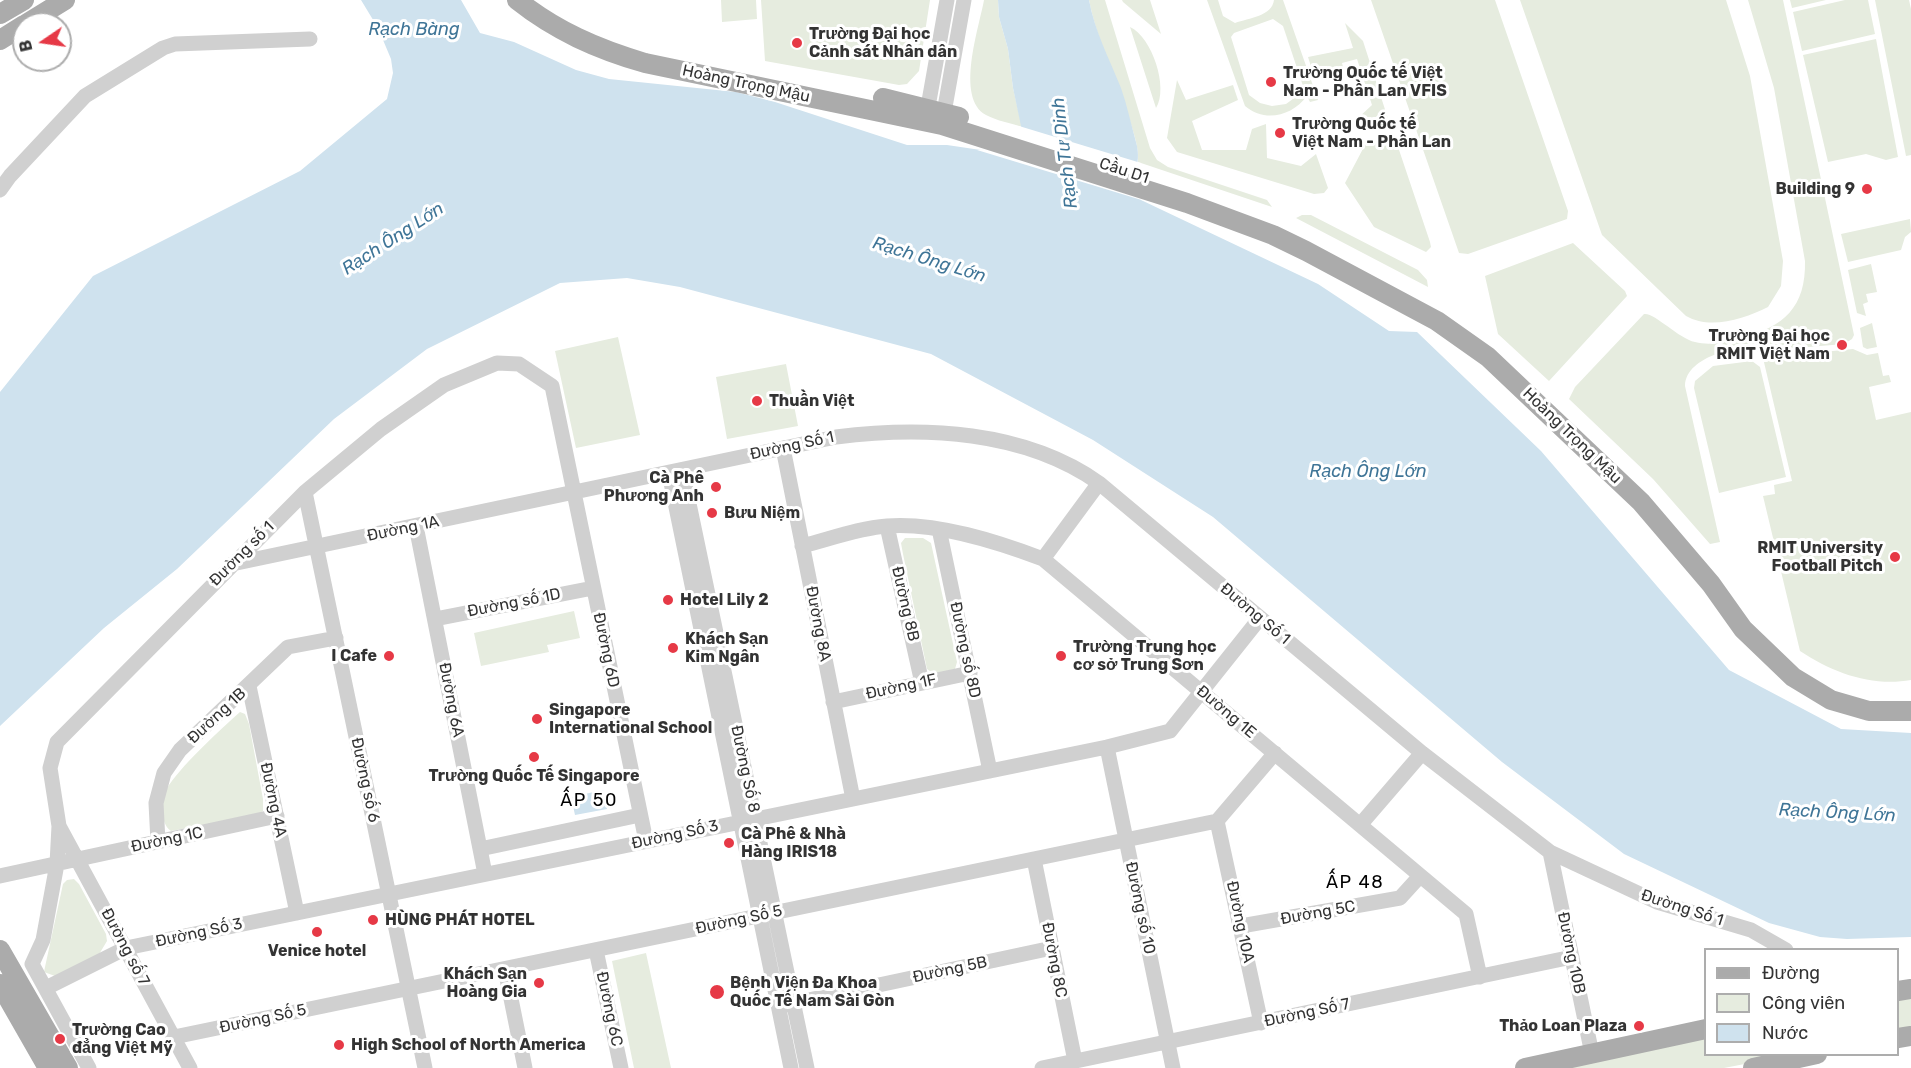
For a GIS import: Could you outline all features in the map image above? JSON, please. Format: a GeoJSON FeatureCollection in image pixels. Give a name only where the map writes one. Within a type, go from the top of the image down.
{"type":"FeatureCollection","features":[{"type":"Feature","properties":{"kind":"main road"},"geometry":{"type":"LineString","coordinates":[[0,14],[24,0]]}},
{"type":"Feature","properties":{"kind":"main road"},"geometry":{"type":"LineString","coordinates":[[46,12],[65,0]]}},
{"type":"Feature","properties":{"kind":"main road","name":"Hoàng Trọng Mậu"},"geometry":{"type":"LineString","coordinates":[[517,0],[575,39],[645,63],[935,117]]}},
{"type":"Feature","properties":{"kind":"main road","name":"Hoàng Trọng Mậu"},"geometry":{"type":"LineString","coordinates":[[537,0],[587,30],[637,49],[935,117],[987,133]]}},
{"type":"Feature","properties":{"kind":"main road","name":"Cầu D1"},"geometry":{"type":"LineString","coordinates":[[987,133],[1190,198]]}},
{"type":"Feature","properties":{"kind":"main road","name":"Hoàng Trọng Mậu"},"geometry":{"type":"LineString","coordinates":[[1190,198],[1276,230],[1378,274],[1440,316],[1495,348],[1581,426],[1647,492],[1727,584],[1780,655],[1840,690],[1874,698],[1911,699]]}},
{"type":"Feature","properties":{"kind":"main road","name":"Hoàng Trọng Mậu"},"geometry":{"type":"LineString","coordinates":[[1440,316],[1488,357],[1641,502],[1711,584],[1743,629],[1784,670],[1832,700],[1847,705],[1869,711],[1911,711]]}},
{"type":"Feature","properties":{"kind":"main road"},"geometry":{"type":"LineString","coordinates":[[0,950],[68,1068]]}},
{"type":"Feature","properties":{"kind":"main road"},"geometry":{"type":"LineString","coordinates":[[0,984],[48,1068]]}},
{"type":"Feature","properties":{"kind":"main road"},"geometry":{"type":"LineString","coordinates":[[1525,1068],[1704,1029]]}},
{"type":"Feature","properties":{"kind":"main road"},"geometry":{"type":"LineString","coordinates":[[1753,1068],[1808,1056]]}},
{"type":"Feature","properties":{"kind":"street"},"geometry":{"type":"LineString","coordinates":[[935,117],[947,0]]}},
{"type":"Feature","properties":{"kind":"street"},"geometry":{"type":"LineString","coordinates":[[935,117],[964,0]]}},
{"type":"Feature","properties":{"kind":"street"},"geometry":{"type":"LineString","coordinates":[[0,190],[10,176],[85,96],[163,48],[175,45],[310,39]]}},
{"type":"Feature","properties":{"kind":"street","name":"Đường số 1"},"geometry":{"type":"LineString","coordinates":[[46,988],[32,964],[43,940],[57,864],[59,825],[50,768],[57,742],[305,492],[381,429],[444,385],[497,363],[519,364],[552,386],[574,493]]}},
{"type":"Feature","properties":{"kind":"street","name":"Đường Số 1"},"geometry":{"type":"LineString","coordinates":[[574,493],[836,436],[878,432],[931,431],[1025,449],[1052,458],[1099,483],[1422,753],[1551,852],[1657,902],[1751,930],[1782,948]]}},
{"type":"Feature","properties":{"kind":"street","name":"Đường 8A"},"geometry":{"type":"LineString","coordinates":[[783,448],[853,800]]}},
{"type":"Feature","properties":{"kind":"street","name":"Đường Số 8"},"geometry":{"type":"LineString","coordinates":[[675,472],[786,1004],[807,1068]]}},
{"type":"Feature","properties":{"kind":"street"},"geometry":{"type":"LineString","coordinates":[[1043,559],[1099,483]]}},
{"type":"Feature","properties":{"kind":"street","name":"Đường số 6"},"geometry":{"type":"LineString","coordinates":[[305,492],[425,1068]]}},
{"type":"Feature","properties":{"kind":"street","name":"Đường 1A"},"geometry":{"type":"LineString","coordinates":[[232,564],[574,493]]}},
{"type":"Feature","properties":{"kind":"street","name":"Đường 6D"},"geometry":{"type":"LineString","coordinates":[[574,493],[646,841]]}},
{"type":"Feature","properties":{"kind":"street","name":"Đường 6A"},"geometry":{"type":"LineString","coordinates":[[416,526],[485,874]]}},
{"type":"Feature","properties":{"kind":"street","name":"Đường 1E"},"geometry":{"type":"LineString","coordinates":[[802,546],[887,526],[939,529],[996,541],[1043,559],[1466,914],[1480,977]]}},
{"type":"Feature","properties":{"kind":"street","name":"Đường 8B"},"geometry":{"type":"LineString","coordinates":[[887,526],[922,683]]}},
{"type":"Feature","properties":{"kind":"street","name":"Đường số 8D"},"geometry":{"type":"LineString","coordinates":[[939,529],[990,771]]}},
{"type":"Feature","properties":{"kind":"street","name":"Đường số 1D"},"geometry":{"type":"LineString","coordinates":[[435,618],[593,588]]}},
{"type":"Feature","properties":{"kind":"street","name":"Đường Số 3"},"geometry":{"type":"LineString","coordinates":[[46,988],[126,948],[853,800],[1107,747],[1170,731],[1260,618]]}},
{"type":"Feature","properties":{"kind":"street","name":"Đường 1B"},"geometry":{"type":"LineString","coordinates":[[158,842],[156,803],[164,773],[180,750],[288,647],[336,638]]}},
{"type":"Feature","properties":{"kind":"street","name":"Đường 1F"},"geometry":{"type":"LineString","coordinates":[[833,702],[970,673]]}},
{"type":"Feature","properties":{"kind":"street","name":"Đường 4A"},"geometry":{"type":"LineString","coordinates":[[249,686],[297,913]]}},
{"type":"Feature","properties":{"kind":"street","name":"Đường số 10"},"geometry":{"type":"LineString","coordinates":[[1107,747],[1173,1068]]}},
{"type":"Feature","properties":{"kind":"street"},"geometry":{"type":"LineString","coordinates":[[1217,820],[1275,753]]}},
{"type":"Feature","properties":{"kind":"street"},"geometry":{"type":"LineString","coordinates":[[1360,825],[1422,753]]}},
{"type":"Feature","properties":{"kind":"street"},"geometry":{"type":"LineString","coordinates":[[480,849],[640,815]]}},
{"type":"Feature","properties":{"kind":"street","name":"Đường 1C"},"geometry":{"type":"LineString","coordinates":[[0,876],[277,816]]}},
{"type":"Feature","properties":{"kind":"street","name":"Đường Số 5"},"geometry":{"type":"LineString","coordinates":[[174,1037],[1217,820]]}},
{"type":"Feature","properties":{"kind":"street","name":"Đường 10A"},"geometry":{"type":"LineString","coordinates":[[1217,820],[1261,1023]]}},
{"type":"Feature","properties":{"kind":"street","name":"Đường số 7"},"geometry":{"type":"LineString","coordinates":[[59,825],[190,1068]]}},
{"type":"Feature","properties":{"kind":"street"},"geometry":{"type":"LineString","coordinates":[[563,831],[569,857]]}},
{"type":"Feature","properties":{"kind":"street","name":"Đường 10B"},"geometry":{"type":"LineString","coordinates":[[1551,852],[1592,1054]]}},
{"type":"Feature","properties":{"kind":"street","name":"Đường 8C"},"geometry":{"type":"LineString","coordinates":[[1034,859],[1075,1061]]}},
{"type":"Feature","properties":{"kind":"street","name":"Đường 5C"},"geometry":{"type":"LineString","coordinates":[[1241,926],[1400,898],[1420,876]]}},
{"type":"Feature","properties":{"kind":"street","name":"Đường 5B"},"geometry":{"type":"LineString","coordinates":[[786,1004],[1052,948]]}},
{"type":"Feature","properties":{"kind":"street","name":"Đường 6C"},"geometry":{"type":"LineString","coordinates":[[596,950],[621,1068]]}},
{"type":"Feature","properties":{"kind":"street","name":"Đường Số 7"},"geometry":{"type":"LineString","coordinates":[[1042,1068],[1572,957]]}},
{"type":"Feature","properties":{"kind":"street"},"geometry":{"type":"LineString","coordinates":[[505,969],[525,1068]]}},
{"type":"Feature","properties":{"kind":"street"},"geometry":{"type":"LineString","coordinates":[[46,988],[89,1068]]}},
{"type":"Feature","properties":{"kind":"street","name":"Đường Số 8"},"geometry":{"type":"LineString","coordinates":[[786,1004],[791,1068]]}},
{"type":"Feature","properties":{"kind":"green space"},"geometry":{"type":"Polygon","coordinates":[[[721,0],[756,0],[757,19],[722,22],[721,0]]]}},
{"type":"Feature","properties":{"kind":"green space","name":"Trường Đại học Cảnh sát Nhân dân"},"geometry":{"type":"Polygon","coordinates":[[[761,0],[930,0],[919,71],[907,84],[899,85],[765,61],[761,0]]]}},
{"type":"Feature","properties":{"kind":"green space"},"geometry":{"type":"Polygon","coordinates":[[[984,0],[998,0],[999,17],[1008,49],[1013,88],[1022,127],[986,115],[977,106],[972,94],[970,79],[974,44],[984,0]]]}},
{"type":"Feature","properties":{"kind":"green space"},"geometry":{"type":"Polygon","coordinates":[[[1089,0],[1105,0],[1150,148],[1157,160],[1168,167],[1267,200],[1272,207],[1138,162],[1133,131],[1097,31],[1089,0]]]}},
{"type":"Feature","properties":{"kind":"green space"},"geometry":{"type":"Polygon","coordinates":[[[1122,0],[1150,0],[1161,34],[1123,2],[1122,0]]]}},
{"type":"Feature","properties":{"kind":"green space"},"geometry":{"type":"Polygon","coordinates":[[[1207,0],[1218,0],[1223,16],[1235,23],[1264,13],[1269,10],[1274,0],[1283,0],[1318,100],[1310,102],[1307,96],[1294,108],[1269,116],[1245,106],[1207,0]],[[1273,19],[1234,33],[1231,37],[1249,95],[1260,103],[1272,106],[1286,104],[1297,96],[1303,86],[1283,26],[1273,19]]]}},
{"type":"Feature","properties":{"kind":"green space"},"geometry":{"type":"Polygon","coordinates":[[[1371,0],[1495,0],[1568,211],[1567,219],[1468,254],[1459,253],[1371,0]]]}},
{"type":"Feature","properties":{"kind":"green space"},"geometry":{"type":"Polygon","coordinates":[[[1520,0],[1726,0],[1750,76],[1783,261],[1781,286],[1768,307],[1727,321],[1695,320],[1686,316],[1602,235],[1520,0]]]}},
{"type":"Feature","properties":{"kind":"green space"},"geometry":{"type":"Polygon","coordinates":[[[1748,0],[1783,0],[1854,335],[1844,344],[1714,355],[1691,370],[1685,386],[1720,542],[1710,544],[1653,479],[1569,399],[1575,387],[1644,314],[1654,317],[1688,340],[1712,344],[1741,338],[1769,328],[1790,313],[1797,303],[1804,277],[1805,261],[1774,88],[1748,0]]]}},
{"type":"Feature","properties":{"kind":"green space"},"geometry":{"type":"Polygon","coordinates":[[[1790,0],[1826,0],[1792,8],[1790,0]]]}},
{"type":"Feature","properties":{"kind":"green space"},"geometry":{"type":"Polygon","coordinates":[[[1845,0],[1868,0],[1875,34],[1802,51],[1793,12],[1845,0]]]}},
{"type":"Feature","properties":{"kind":"green space"},"geometry":{"type":"Polygon","coordinates":[[[1875,0],[1909,0],[1911,9],[1911,155],[1906,156],[1875,0]]]}},
{"type":"Feature","properties":{"kind":"green space"},"geometry":{"type":"Polygon","coordinates":[[[1345,23],[1363,41],[1390,125],[1370,129],[1358,118],[1372,105],[1357,59],[1342,63],[1343,67],[1314,76],[1308,57],[1353,48],[1345,23]]]}},
{"type":"Feature","properties":{"kind":"green space"},"geometry":{"type":"Polygon","coordinates":[[[1130,27],[1145,41],[1156,64],[1161,88],[1156,108],[1130,27]]]}},
{"type":"Feature","properties":{"kind":"green space"},"geometry":{"type":"Polygon","coordinates":[[[1876,39],[1898,157],[1886,160],[1866,154],[1828,162],[1803,55],[1876,39]]]}},
{"type":"Feature","properties":{"kind":"green space"},"geometry":{"type":"Polygon","coordinates":[[[1177,80],[1186,100],[1233,85],[1238,100],[1192,121],[1202,150],[1246,150],[1252,129],[1266,124],[1267,158],[1301,166],[1316,154],[1328,188],[1324,193],[1314,194],[1177,152],[1167,138],[1177,80]]]}},
{"type":"Feature","properties":{"kind":"green space"},"geometry":{"type":"Polygon","coordinates":[[[1394,135],[1430,242],[1431,247],[1426,252],[1374,227],[1345,183],[1366,143],[1394,135]]]}},
{"type":"Feature","properties":{"kind":"green space"},"geometry":{"type":"Polygon","coordinates":[[[1311,215],[1418,270],[1427,280],[1428,287],[1296,218],[1311,215]]]}},
{"type":"Feature","properties":{"kind":"green space"},"geometry":{"type":"Polygon","coordinates":[[[1910,219],[1911,232],[1905,237],[1901,250],[1848,262],[1841,234],[1910,219]]]}},
{"type":"Feature","properties":{"kind":"green space"},"geometry":{"type":"Polygon","coordinates":[[[1573,243],[1625,291],[1627,296],[1549,381],[1498,334],[1485,276],[1573,243]]]}},
{"type":"Feature","properties":{"kind":"green space"},"geometry":{"type":"Polygon","coordinates":[[[1871,264],[1877,292],[1866,294],[1868,302],[1863,304],[1866,316],[1857,313],[1848,270],[1871,264]]]}},
{"type":"Feature","properties":{"kind":"green space"},"geometry":{"type":"Polygon","coordinates":[[[1872,323],[1877,347],[1867,349],[1863,347],[1860,328],[1872,323]]]}},
{"type":"Feature","properties":{"kind":"green space"},"geometry":{"type":"Polygon","coordinates":[[[618,337],[640,435],[576,448],[555,351],[618,337]]]}},
{"type":"Feature","properties":{"kind":"green space"},"geometry":{"type":"Polygon","coordinates":[[[1853,349],[1867,355],[1878,353],[1883,376],[1889,375],[1891,382],[1869,387],[1876,420],[1911,412],[1911,680],[1882,682],[1867,680],[1839,672],[1800,651],[1763,496],[1775,494],[1774,485],[1792,481],[1763,358],[1853,349]]]}},
{"type":"Feature","properties":{"kind":"green space"},"geometry":{"type":"Polygon","coordinates":[[[1752,361],[1760,367],[1786,477],[1719,493],[1694,388],[1695,381],[1713,366],[1752,361]]]}},
{"type":"Feature","properties":{"kind":"green space","name":"Thuần Việt"},"geometry":{"type":"Polygon","coordinates":[[[786,364],[798,426],[727,439],[716,377],[786,364]]]}},
{"type":"Feature","properties":{"kind":"green space"},"geometry":{"type":"Polygon","coordinates":[[[905,538],[923,538],[931,543],[957,662],[955,669],[934,674],[927,669],[901,543],[905,538]]]}},
{"type":"Feature","properties":{"kind":"green space"},"geometry":{"type":"Polygon","coordinates":[[[574,611],[580,638],[547,645],[549,652],[481,666],[474,633],[574,611]]]}},
{"type":"Feature","properties":{"kind":"green space"},"geometry":{"type":"Polygon","coordinates":[[[240,712],[245,714],[249,724],[263,799],[263,811],[257,815],[171,831],[164,822],[162,810],[166,790],[194,756],[240,712]]]}},
{"type":"Feature","properties":{"kind":"green space"},"geometry":{"type":"Polygon","coordinates":[[[74,879],[79,884],[106,934],[107,941],[98,956],[55,976],[44,972],[63,884],[67,880],[74,879]]]}},
{"type":"Feature","properties":{"kind":"green space"},"geometry":{"type":"Polygon","coordinates":[[[646,953],[671,1068],[634,1068],[612,961],[646,953]]]}},
{"type":"Feature","properties":{"kind":"green space"},"geometry":{"type":"Polygon","coordinates":[[[1911,997],[1911,1030],[1899,1033],[1899,999],[1911,997]]]}},
{"type":"Feature","properties":{"kind":"green space"},"geometry":{"type":"Polygon","coordinates":[[[1704,1037],[1704,1056],[1786,1056],[1724,1068],[1547,1068],[1704,1037]]]}},
{"type":"Feature","properties":{"kind":"water","name":"Rạch Ông Lớn"},"geometry":{"type":"Polygon","coordinates":[[[361,0],[461,0],[480,33],[514,42],[576,70],[609,79],[736,92],[775,102],[907,145],[947,145],[1001,153],[1025,145],[1013,88],[1008,49],[999,17],[998,0],[1089,0],[1099,34],[1123,94],[1136,142],[1138,158],[1136,185],[1141,200],[1318,284],[1389,331],[1417,332],[1541,451],[1729,670],[1841,729],[1911,733],[1911,937],[1847,939],[1820,937],[1769,923],[1624,854],[1502,762],[1213,517],[1093,440],[931,354],[680,287],[627,278],[560,283],[427,349],[334,419],[177,569],[104,628],[0,726],[0,392],[93,276],[300,171],[387,99],[393,73],[391,59],[378,28],[361,0]]]}},
{"type":"Feature","properties":{"kind":"water"},"geometry":{"type":"Polygon","coordinates":[[[603,790],[607,809],[575,815],[571,797],[603,790]]]}},
{"type":"Feature","properties":{"kind":"pier"},"geometry":{"type":"Polygon","coordinates":[[[1019,126],[1141,163],[1137,187],[1143,198],[1158,205],[977,150],[1001,150],[1022,145],[1019,126]]]}},
{"type":"Feature","properties":{"kind":"place","name":"Trường Đại học Cảnh sát Nhân dân"},"geometry":{"type":"Point","coordinates":[797,43]}},
{"type":"Feature","properties":{"kind":"place","name":"Trường Quốc tế Việt Nam - Phần Lan VFIS"},"geometry":{"type":"Point","coordinates":[1271,82]}},
{"type":"Feature","properties":{"kind":"place","name":"Trường Quốc tế Việt Nam - Phần Lan"},"geometry":{"type":"Point","coordinates":[1280,133]}},
{"type":"Feature","properties":{"kind":"place","name":"Building 9"},"geometry":{"type":"Point","coordinates":[1867,189]}},
{"type":"Feature","properties":{"kind":"place","name":"Trường Đại học RMIT Việt Nam"},"geometry":{"type":"Point","coordinates":[1842,345]}},
{"type":"Feature","properties":{"kind":"place","name":"Thuần Việt"},"geometry":{"type":"Point","coordinates":[757,401]}},
{"type":"Feature","properties":{"kind":"place","name":"Cà Phê Phương Anh"},"geometry":{"type":"Point","coordinates":[716,487]}},
{"type":"Feature","properties":{"kind":"place","name":"Bưu Niệm"},"geometry":{"type":"Point","coordinates":[712,513]}},
{"type":"Feature","properties":{"kind":"place","name":"RMIT University Football Pitch"},"geometry":{"type":"Point","coordinates":[1895,557]}},
{"type":"Feature","properties":{"kind":"place","name":"Hotel Lily 2"},"geometry":{"type":"Point","coordinates":[668,600]}},
{"type":"Feature","properties":{"kind":"place","name":"Khách Sạn Kim Ngân"},"geometry":{"type":"Point","coordinates":[673,648]}},
{"type":"Feature","properties":{"kind":"place","name":"I Cafe"},"geometry":{"type":"Point","coordinates":[389,656]}},
{"type":"Feature","properties":{"kind":"place","name":"Trường Trung học cơ sở Trung Sơn"},"geometry":{"type":"Point","coordinates":[1061,656]}},
{"type":"Feature","properties":{"kind":"place","name":"Singapore International School"},"geometry":{"type":"Point","coordinates":[537,719]}},
{"type":"Feature","properties":{"kind":"place","name":"Trường Quốc Tế Singapore"},"geometry":{"type":"Point","coordinates":[534,757]}},
{"type":"Feature","properties":{"kind":"place","name":"Cà Phê & Nhà Hàng IRIS18"},"geometry":{"type":"Point","coordinates":[729,843]}},
{"type":"Feature","properties":{"kind":"place","name":"HÙNG PHÁT HOTEL"},"geometry":{"type":"Point","coordinates":[373,920]}},
{"type":"Feature","properties":{"kind":"place","name":"Venice hotel"},"geometry":{"type":"Point","coordinates":[317,932]}},
{"type":"Feature","properties":{"kind":"place","name":"Khách Sạn Hoàng Gia"},"geometry":{"type":"Point","coordinates":[539,983]}},
{"type":"Feature","properties":{"kind":"place","name":"Bệnh Viện Đa Khoa Quốc Tế Nam Sài Gòn"},"geometry":{"type":"Point","coordinates":[717,992]}},
{"type":"Feature","properties":{"kind":"place","name":"Thảo Loan Plaza"},"geometry":{"type":"Point","coordinates":[1639,1026]}},
{"type":"Feature","properties":{"kind":"place","name":"Trường Cao đẳng Việt Mỹ"},"geometry":{"type":"Point","coordinates":[60,1039]}},
{"type":"Feature","properties":{"kind":"place","name":"High School of North America"},"geometry":{"type":"Point","coordinates":[339,1045]}},
{"type":"Feature","properties":{"kind":"district","name":"ẤP 50"},"geometry":{"type":"Point","coordinates":[589,801]}},
{"type":"Feature","properties":{"kind":"district","name":"ẤP 48"},"geometry":{"type":"Point","coordinates":[1355,883]}},
{"type":"Feature","properties":{"kind":"water label","name":"Rạch Bàng"},"geometry":{"type":"Point","coordinates":[414,30]}},
{"type":"Feature","properties":{"kind":"water label","name":"Rạch Tư Dinh"},"geometry":{"type":"Point","coordinates":[1065,153]}}]}
